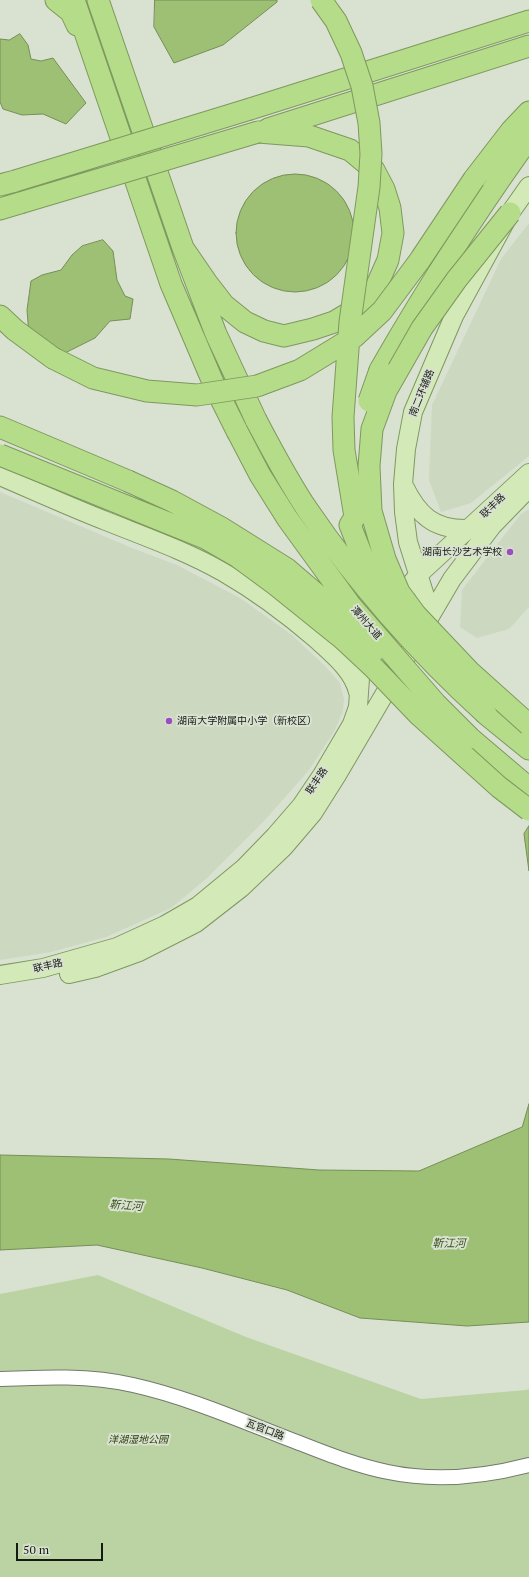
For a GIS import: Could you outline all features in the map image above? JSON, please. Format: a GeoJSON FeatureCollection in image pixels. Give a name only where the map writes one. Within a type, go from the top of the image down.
{"type":"FeatureCollection","features":[{"type":"Feature","properties":{"kind":"highway"},"geometry":{"type":"LineString","coordinates":[[56,0],[71,12],[97,66]]}},
{"type":"Feature","properties":{"kind":"highway"},"geometry":{"type":"LineString","coordinates":[[74,0],[97,66]]}},
{"type":"Feature","properties":{"kind":"highway"},"geometry":{"type":"LineString","coordinates":[[98,0],[183,248],[216,334],[256,420],[306,508],[351,571],[439,670],[486,714],[529,749]]}},
{"type":"Feature","properties":{"kind":"highway"},"geometry":{"type":"LineString","coordinates":[[321,0],[336,21],[351,53],[362,86],[369,123],[371,154],[369,187],[350,322],[343,417],[344,450],[355,518]]}},
{"type":"Feature","properties":{"kind":"highway"},"geometry":{"type":"LineString","coordinates":[[5,182],[250,109],[529,20]]}},
{"type":"Feature","properties":{"kind":"highway"},"geometry":{"type":"LineString","coordinates":[[0,209],[258,132],[529,46]]}},
{"type":"Feature","properties":{"kind":"highway","name":"潭州大道"},"geometry":{"type":"LineString","coordinates":[[97,66],[138,191],[171,284],[215,387],[260,475],[287,518],[351,606],[453,723],[489,756],[529,788]]}},
{"type":"Feature","properties":{"kind":"highway"},"geometry":{"type":"LineString","coordinates":[[0,316],[15,330],[53,358],[92,378],[147,391],[197,395],[258,386],[300,370],[354,337],[382,311],[420,260],[474,179],[511,131],[529,112]]}},
{"type":"Feature","properties":{"kind":"highway"},"geometry":{"type":"LineString","coordinates":[[183,248],[224,305],[245,322],[264,331],[284,336],[313,330],[334,322],[356,309],[376,287],[388,260],[393,233],[390,208],[384,189],[374,170],[350,150],[309,136],[258,132]]}},
{"type":"Feature","properties":{"kind":"highway"},"geometry":{"type":"LineString","coordinates":[[527,724],[468,682],[396,608],[379,586],[365,563],[350,525],[355,518],[356,449],[366,409],[380,370],[415,308],[448,256],[491,190],[529,138]]}},
{"type":"Feature","properties":{"kind":"highway"},"geometry":{"type":"LineString","coordinates":[[510,213],[457,279],[422,328],[386,391],[372,429],[369,466],[371,511],[385,559],[399,592],[416,615],[469,670],[527,724]]}},
{"type":"Feature","properties":{"kind":"highway"},"geometry":{"type":"LineString","coordinates":[[0,427],[172,501],[220,527],[287,569],[352,627],[417,697],[482,773]]}},
{"type":"Feature","properties":{"kind":"highway"},"geometry":{"type":"LineString","coordinates":[[0,456],[183,528],[205,538],[238,557],[276,585],[343,639],[373,667],[419,715],[482,773],[529,810]]}},
{"type":"Feature","properties":{"kind":"main road","name":"南二环辅路"},"geometry":{"type":"LineString","coordinates":[[428,620],[425,596],[408,542],[404,512],[403,484],[406,449],[413,412],[454,316],[510,213],[529,186]]}},
{"type":"Feature","properties":{"kind":"main road","name":"联丰路"},"geometry":{"type":"LineString","coordinates":[[0,975],[43,968],[117,948],[164,925],[198,906],[244,868],[301,806],[322,775],[352,724],[358,707],[361,664],[366,652],[398,600],[418,575],[529,473]]}},
{"type":"Feature","properties":{"kind":"main road"},"geometry":{"type":"LineString","coordinates":[[0,476],[106,521],[147,536],[222,572],[288,616],[324,647],[350,672],[356,683],[359,695]]}},
{"type":"Feature","properties":{"kind":"main road"},"geometry":{"type":"LineString","coordinates":[[403,484],[411,501],[421,514],[443,527],[454,530],[468,529]]}},
{"type":"Feature","properties":{"kind":"main road","name":"联丰路"},"geometry":{"type":"LineString","coordinates":[[0,987],[58,977],[95,968],[139,952],[196,923],[241,888],[284,847],[313,812],[337,775],[452,579],[492,526],[529,488]]}},
{"type":"Feature","properties":{"kind":"main road"},"geometry":{"type":"LineString","coordinates":[[324,647],[333,652],[341,652],[352,649],[359,643],[408,571],[410,558],[408,542]]}},
{"type":"Feature","properties":{"kind":"street"},"geometry":{"type":"LineString","coordinates":[[0,1374],[64,1372],[97,1374],[134,1380],[202,1400],[349,1455],[380,1464],[437,1470],[461,1470],[495,1467],[529,1459]]}},
{"type":"Feature","properties":{"kind":"street","name":"瓦官口路"},"geometry":{"type":"LineString","coordinates":[[0,1379],[66,1377],[132,1384],[168,1394],[199,1405],[353,1463],[388,1472],[420,1476],[458,1478],[502,1472],[529,1465]]}},
{"type":"Feature","properties":{"kind":"shaded area"},"geometry":{"type":"Polygon","coordinates":[[[529,223],[529,456],[471,503],[441,512],[429,480],[432,405],[501,259],[529,223]]]}},
{"type":"Feature","properties":{"kind":"shaded area","name":"湖南大学附属中小学（新校区）"},"geometry":{"type":"Polygon","coordinates":[[[0,492],[132,548],[177,565],[240,598],[292,635],[325,666],[340,683],[344,699],[343,711],[335,730],[310,769],[265,820],[206,879],[171,908],[106,937],[51,952],[0,960],[0,492]]]}},
{"type":"Feature","properties":{"kind":"shaded area","name":"湖南长沙艺术学校"},"geometry":{"type":"Polygon","coordinates":[[[529,509],[529,607],[509,629],[477,638],[460,627],[462,590],[520,515],[529,509]]]}},
{"type":"Feature","properties":{"kind":"green space","name":"洋湖湿地公园"},"geometry":{"type":"Polygon","coordinates":[[[98,1275],[246,1337],[421,1399],[529,1389],[529,1577],[0,1577],[0,1294],[98,1275]]]}},
{"type":"Feature","properties":{"kind":"water"},"geometry":{"type":"Polygon","coordinates":[[[155,0],[277,0],[277,2],[223,45],[174,63],[154,27],[155,0]]]}},
{"type":"Feature","properties":{"kind":"water"},"geometry":{"type":"Polygon","coordinates":[[[20,34],[28,45],[31,59],[41,61],[53,58],[86,103],[66,124],[43,114],[22,115],[3,109],[0,102],[0,39],[9,40],[20,34]]]}},
{"type":"Feature","properties":{"kind":"water"},"geometry":{"type":"Polygon","coordinates":[[[295,174],[318,178],[337,191],[350,210],[354,233],[350,256],[337,275],[318,288],[295,292],[272,288],[253,275],[240,256],[236,233],[240,210],[253,191],[272,178],[295,174]]]}},
{"type":"Feature","properties":{"kind":"water"},"geometry":{"type":"Polygon","coordinates":[[[103,240],[113,251],[117,280],[125,296],[133,299],[130,319],[110,321],[95,338],[65,353],[29,335],[27,310],[31,281],[42,275],[61,270],[72,255],[82,246],[103,240]]]}},
{"type":"Feature","properties":{"kind":"water"},"geometry":{"type":"Polygon","coordinates":[[[529,826],[529,871],[524,834],[529,826]]]}},
{"type":"Feature","properties":{"kind":"water","name":"靳江河"},"geometry":{"type":"Polygon","coordinates":[[[529,1104],[529,1322],[467,1326],[360,1318],[287,1290],[202,1268],[97,1245],[0,1250],[0,1155],[169,1159],[319,1170],[419,1171],[522,1127],[529,1104]]]}},
{"type":"Feature","properties":{"kind":"place","name":"湖南长沙艺术学校"},"geometry":{"type":"Point","coordinates":[510,552]}},
{"type":"Feature","properties":{"kind":"place","name":"湖南大学附属中小学（新校区）"},"geometry":{"type":"Point","coordinates":[169,721]}}]}
